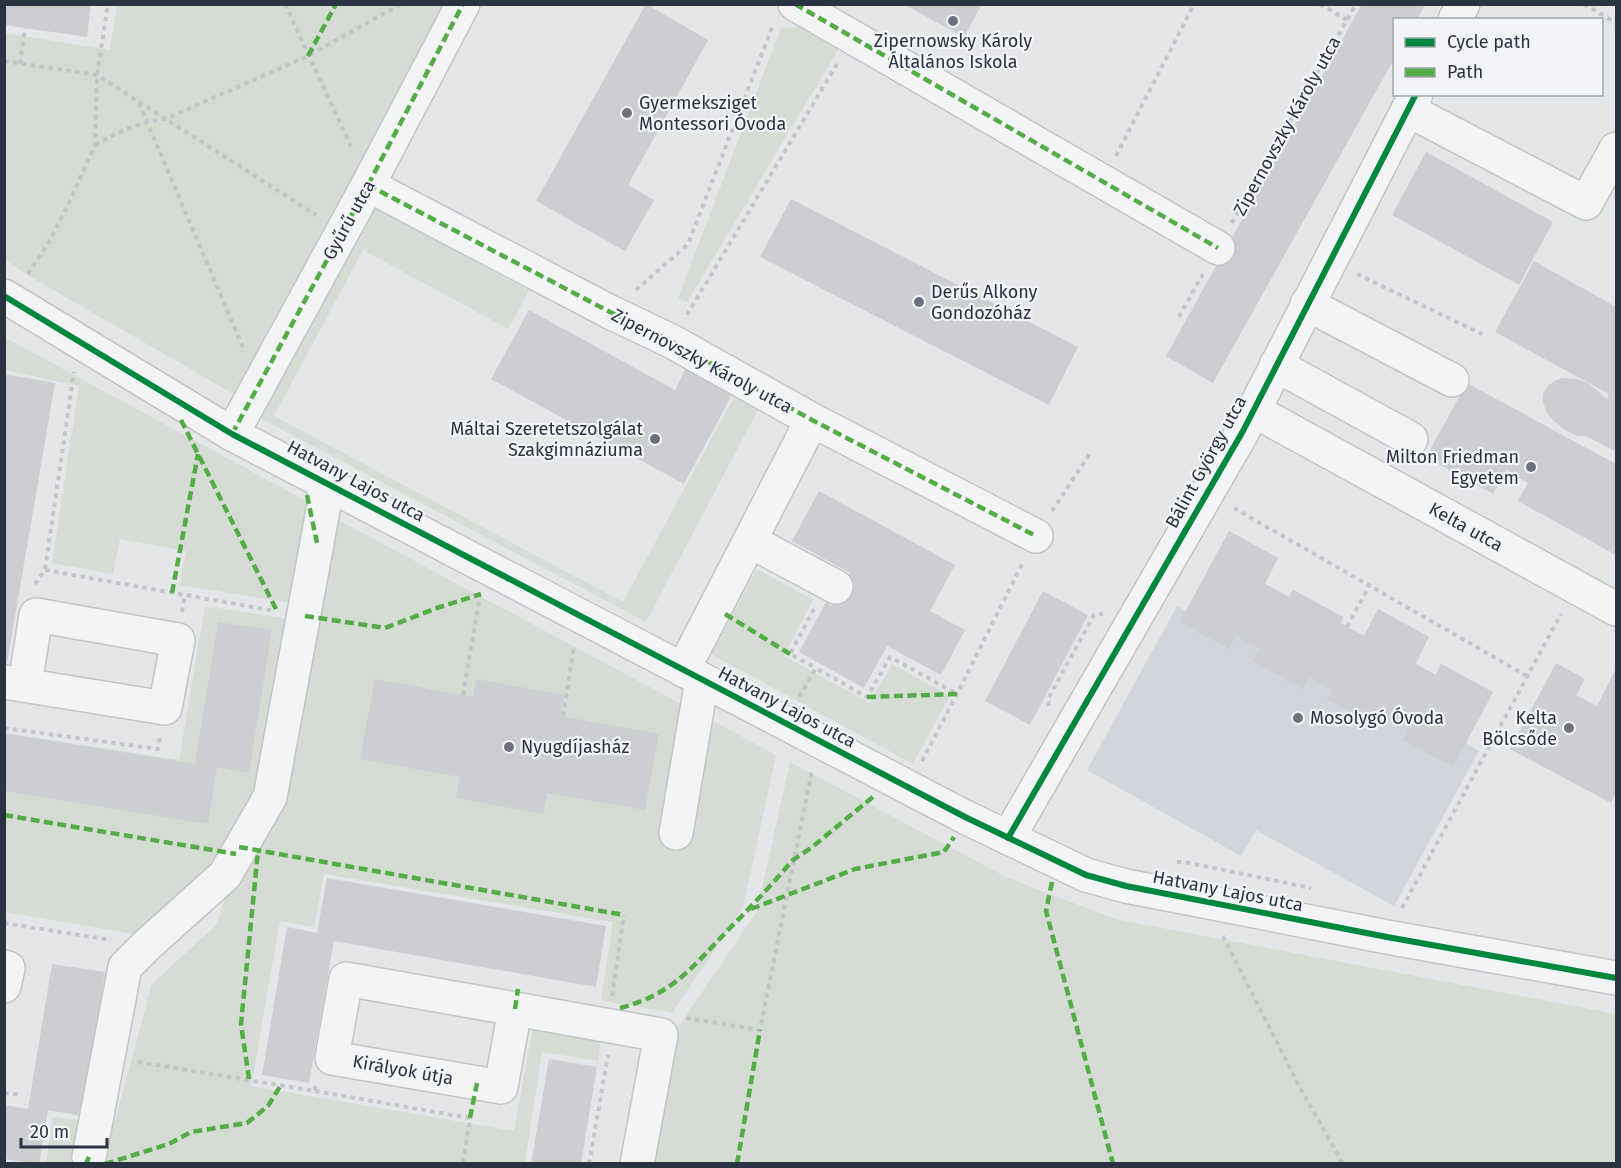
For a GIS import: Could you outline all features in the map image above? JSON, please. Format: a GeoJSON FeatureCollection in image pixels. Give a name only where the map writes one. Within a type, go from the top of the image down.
{"type":"FeatureCollection","features":[{"type":"Feature","properties":{"kind":"street","name":"Gyűrű utca"},"geometry":{"type":"LineString","coordinates":[[232,434],[368,185],[463,4]]}},
{"type":"Feature","properties":{"kind":"street"},"geometry":{"type":"LineString","coordinates":[[1456,18],[1463,4]]}},
{"type":"Feature","properties":{"kind":"street"},"geometry":{"type":"LineString","coordinates":[[786,10],[852,38],[1218,248]]}},
{"type":"Feature","properties":{"kind":"street"},"geometry":{"type":"LineString","coordinates":[[1412,102],[1586,203],[1617,149]]}},
{"type":"Feature","properties":{"kind":"street","name":"Bálint György utca"},"geometry":{"type":"LineString","coordinates":[[1008,838],[1252,410],[1412,102]]}},
{"type":"Feature","properties":{"kind":"street","name":"Zipernovszky Károly utca"},"geometry":{"type":"LineString","coordinates":[[368,185],[610,312],[671,341],[812,420],[1036,536]]}},
{"type":"Feature","properties":{"kind":"street","name":"Hatvany Lajos utca"},"geometry":{"type":"LineString","coordinates":[[15,288],[232,434],[1008,838],[1086,875],[1126,886],[1387,937],[1617,978]]}},
{"type":"Feature","properties":{"kind":"street"},"geometry":{"type":"LineString","coordinates":[[1307,304],[1452,380]]}},
{"type":"Feature","properties":{"kind":"street"},"geometry":{"type":"LineString","coordinates":[[1276,365],[1412,440]]}},
{"type":"Feature","properties":{"kind":"street","name":"Kelta utca"},"geometry":{"type":"LineString","coordinates":[[1252,410],[1617,609]]}},
{"type":"Feature","properties":{"kind":"street"},"geometry":{"type":"LineString","coordinates":[[676,832],[693,675],[750,541],[812,420]]}},
{"type":"Feature","properties":{"kind":"street"},"geometry":{"type":"LineString","coordinates":[[89,1157],[125,967],[225,875],[270,797],[324,505],[324,481]]}},
{"type":"Feature","properties":{"kind":"street"},"geometry":{"type":"LineString","coordinates":[[750,541],[832,585]]}},
{"type":"Feature","properties":{"kind":"street"},"geometry":{"type":"LineString","coordinates":[[36,615],[178,640],[165,708],[15,684],[36,615]]}},
{"type":"Feature","properties":{"kind":"street"},"geometry":{"type":"LineString","coordinates":[[4,967],[8,968],[4,986]]}},
{"type":"Feature","properties":{"kind":"street","name":"Királyok útja"},"geometry":{"type":"LineString","coordinates":[[515,1009],[501,1087],[332,1058],[346,979],[515,1009],[612,1016],[661,1035],[637,1164]]}},
{"type":"Feature","properties":{"kind":"path"},"geometry":{"type":"LineString","coordinates":[[15,288],[49,242],[95,145],[97,75],[108,4]]}},
{"type":"Feature","properties":{"kind":"path"},"geometry":{"type":"LineString","coordinates":[[285,4],[368,185]]}},
{"type":"Feature","properties":{"kind":"path"},"geometry":{"type":"LineString","coordinates":[[95,145],[120,131],[147,121],[165,119],[308,56],[401,4]]}},
{"type":"Feature","properties":{"kind":"path"},"geometry":{"type":"LineString","coordinates":[[1103,182],[1194,4]]}},
{"type":"Feature","properties":{"kind":"path"},"geometry":{"type":"LineString","coordinates":[[1320,4],[1347,20]]}},
{"type":"Feature","properties":{"kind":"path"},"geometry":{"type":"LineString","coordinates":[[1584,4],[1592,6],[1617,23]]}},
{"type":"Feature","properties":{"kind":"path"},"geometry":{"type":"LineString","coordinates":[[610,312],[688,244],[786,10]]}},
{"type":"Feature","properties":{"kind":"path"},"geometry":{"type":"LineString","coordinates":[[20,64],[25,28]]}},
{"type":"Feature","properties":{"kind":"path"},"geometry":{"type":"LineString","coordinates":[[671,341],[852,38]]}},
{"type":"Feature","properties":{"kind":"path"},"geometry":{"type":"LineString","coordinates":[[4,61],[97,75],[342,231]]}},
{"type":"Feature","properties":{"kind":"path"},"geometry":{"type":"LineString","coordinates":[[139,102],[258,385]]}},
{"type":"Feature","properties":{"kind":"path"},"geometry":{"type":"LineString","coordinates":[[1330,261],[1484,335]]}},
{"type":"Feature","properties":{"kind":"path"},"geometry":{"type":"LineString","coordinates":[[74,370],[45,570],[304,616]]}},
{"type":"Feature","properties":{"kind":"path"},"geometry":{"type":"LineString","coordinates":[[921,762],[1036,536],[1090,452]]}},
{"type":"Feature","properties":{"kind":"path"},"geometry":{"type":"LineString","coordinates":[[1229,506],[1527,676]]}},
{"type":"Feature","properties":{"kind":"path"},"geometry":{"type":"LineString","coordinates":[[832,585],[790,654],[867,697],[890,657],[957,694]]}},
{"type":"Feature","properties":{"kind":"path"},"geometry":{"type":"LineString","coordinates":[[1347,627],[1369,586]]}},
{"type":"Feature","properties":{"kind":"path"},"geometry":{"type":"LineString","coordinates":[[1387,937],[1575,587]]}},
{"type":"Feature","properties":{"kind":"path"},"geometry":{"type":"LineString","coordinates":[[463,695],[482,590]]}},
{"type":"Feature","properties":{"kind":"path"},"geometry":{"type":"LineString","coordinates":[[562,716],[576,639]]}},
{"type":"Feature","properties":{"kind":"path"},"geometry":{"type":"LineString","coordinates":[[795,706],[816,668]]}},
{"type":"Feature","properties":{"kind":"path"},"geometry":{"type":"LineString","coordinates":[[4,728],[158,749],[165,708]]}},
{"type":"Feature","properties":{"kind":"path"},"geometry":{"type":"LineString","coordinates":[[589,1164],[612,1016],[624,915]]}},
{"type":"Feature","properties":{"kind":"path"},"geometry":{"type":"LineString","coordinates":[[4,923],[147,945]]}},
{"type":"Feature","properties":{"kind":"path"},"geometry":{"type":"LineString","coordinates":[[1218,927],[1297,1082],[1343,1164]]}},
{"type":"Feature","properties":{"kind":"path"},"geometry":{"type":"LineString","coordinates":[[315,1090],[470,1118],[463,1164]]}},
{"type":"Feature","properties":{"kind":"path"},"geometry":{"type":"LineString","coordinates":[[4,1093],[21,1095]]}},
{"type":"Feature","properties":{"kind":"shaded area"},"geometry":{"type":"Polygon","coordinates":[[[117,5],[447,5],[237,396],[5,260],[4,33],[110,50],[117,5]]]}},
{"type":"Feature","properties":{"kind":"shaded area"},"geometry":{"type":"Polygon","coordinates":[[[813,22],[844,40],[687,302],[678,298],[781,28],[800,27],[813,22]]]}},
{"type":"Feature","properties":{"kind":"shaded area"},"geometry":{"type":"Polygon","coordinates":[[[365,202],[529,291],[508,329],[363,250],[274,416],[623,602],[735,395],[759,408],[646,622],[245,410],[365,202]]]}},
{"type":"Feature","properties":{"kind":"shaded area"},"geometry":{"type":"Polygon","coordinates":[[[4,337],[317,507],[298,604],[180,585],[186,551],[120,539],[113,574],[52,563],[79,386],[5,370],[4,337]]]}},
{"type":"Feature","properties":{"kind":"shaded area"},"geometry":{"type":"Polygon","coordinates":[[[329,515],[776,755],[743,908],[672,1013],[601,1000],[613,922],[324,874],[314,927],[280,921],[251,1086],[514,1131],[534,1020],[602,1032],[598,1061],[542,1052],[525,1163],[46,1164],[53,1117],[114,1124],[152,984],[216,925],[242,852],[329,515]]]}},
{"type":"Feature","properties":{"kind":"shaded area","name":"Mosolygó Óvoda"},"geometry":{"type":"Polygon","coordinates":[[[1229,531],[1278,558],[1265,584],[1289,597],[1293,590],[1343,617],[1341,623],[1364,636],[1378,609],[1429,637],[1416,664],[1436,675],[1441,664],[1493,692],[1466,743],[1479,751],[1394,906],[1256,830],[1241,856],[1087,770],[1177,606],[1186,611],[1229,531]]]}},
{"type":"Feature","properties":{"kind":"shaded area"},"geometry":{"type":"Polygon","coordinates":[[[757,569],[813,600],[784,656],[870,703],[892,664],[950,696],[913,764],[711,654],[757,569]]]}},
{"type":"Feature","properties":{"kind":"shaded area"},"geometry":{"type":"Polygon","coordinates":[[[205,606],[289,619],[282,636],[292,637],[264,795],[218,872],[145,936],[5,912],[4,733],[179,760],[205,606]]]}},
{"type":"Feature","properties":{"kind":"shaded area"},"geometry":{"type":"Polygon","coordinates":[[[790,762],[1008,878],[1115,919],[1616,1014],[1616,1163],[648,1164],[671,1038],[757,911],[790,762]]]}},
{"type":"Feature","properties":{"kind":"building"},"geometry":{"type":"Polygon","coordinates":[[[4,4],[91,4],[87,37],[4,25],[4,4]]]}},
{"type":"Feature","properties":{"kind":"building","name":"Gyermeksziget Montessori Óvoda"},"geometry":{"type":"Polygon","coordinates":[[[646,4],[708,40],[628,185],[654,200],[625,251],[536,201],[646,4]]]}},
{"type":"Feature","properties":{"kind":"building","name":"Zipernowsky Károly Általános Iskola"},"geometry":{"type":"Polygon","coordinates":[[[903,4],[982,4],[964,37],[903,4]]]}},
{"type":"Feature","properties":{"kind":"building"},"geometry":{"type":"Polygon","coordinates":[[[1362,4],[1425,4],[1418,18],[1393,18],[1393,61],[1213,383],[1166,356],[1362,4]]]}},
{"type":"Feature","properties":{"kind":"building"},"geometry":{"type":"Polygon","coordinates":[[[1426,152],[1553,222],[1519,285],[1392,215],[1426,152]]]}},
{"type":"Feature","properties":{"kind":"building","name":"Derűs Alkony Gondozóház"},"geometry":{"type":"Polygon","coordinates":[[[791,199],[1078,347],[1049,405],[760,257],[791,199]]]}},
{"type":"Feature","properties":{"kind":"building"},"geometry":{"type":"Polygon","coordinates":[[[1534,261],[1616,307],[1616,452],[1586,436],[1578,436],[1565,430],[1547,413],[1543,402],[1543,394],[1547,387],[1562,378],[1588,383],[1607,399],[1609,394],[1495,332],[1534,261]]]}},
{"type":"Feature","properties":{"kind":"building","name":"Máltai Szeretetszolgálat Szakgimnáziuma"},"geometry":{"type":"Polygon","coordinates":[[[529,310],[675,390],[686,368],[733,393],[684,484],[491,379],[529,310]]]}},
{"type":"Feature","properties":{"kind":"building"},"geometry":{"type":"Polygon","coordinates":[[[4,374],[55,383],[6,669],[4,669],[4,374]]]}},
{"type":"Feature","properties":{"kind":"building","name":"Milton Friedman Egyetem"},"geometry":{"type":"Polygon","coordinates":[[[1467,383],[1616,464],[1616,555],[1518,501],[1528,483],[1506,470],[1493,494],[1426,457],[1467,383]]]}},
{"type":"Feature","properties":{"kind":"building"},"geometry":{"type":"Polygon","coordinates":[[[819,491],[955,565],[930,611],[965,630],[941,675],[887,646],[864,688],[799,652],[826,602],[832,606],[850,573],[792,541],[819,491]]]}},
{"type":"Feature","properties":{"kind":"building"},"geometry":{"type":"Polygon","coordinates":[[[1229,531],[1278,558],[1265,584],[1289,597],[1293,590],[1343,617],[1340,623],[1364,636],[1378,609],[1429,637],[1415,664],[1436,675],[1441,664],[1493,692],[1453,767],[1403,740],[1408,730],[1384,717],[1379,727],[1327,699],[1332,690],[1309,677],[1303,689],[1253,661],[1259,649],[1236,636],[1229,649],[1180,622],[1229,531]]]}},
{"type":"Feature","properties":{"kind":"building"},"geometry":{"type":"Polygon","coordinates":[[[1043,591],[1088,615],[1030,725],[985,701],[1043,591]]]}},
{"type":"Feature","properties":{"kind":"building"},"geometry":{"type":"Polygon","coordinates":[[[218,622],[272,630],[249,773],[217,767],[208,824],[4,791],[4,733],[195,764],[218,622]]]}},
{"type":"Feature","properties":{"kind":"building","name":"Kelta Bölcsőde"},"geometry":{"type":"Polygon","coordinates":[[[1556,663],[1585,679],[1576,695],[1597,706],[1616,669],[1616,793],[1611,803],[1510,749],[1556,663]]]}},
{"type":"Feature","properties":{"kind":"building","name":"Nyugdíjasház"},"geometry":{"type":"Polygon","coordinates":[[[375,679],[473,697],[476,679],[564,695],[560,716],[659,734],[645,810],[547,793],[543,814],[456,798],[460,777],[360,759],[375,679]]]}},
{"type":"Feature","properties":{"kind":"building"},"geometry":{"type":"Polygon","coordinates":[[[327,878],[606,926],[596,987],[334,941],[309,1083],[262,1075],[287,927],[317,933],[327,878]]]}},
{"type":"Feature","properties":{"kind":"building"},"geometry":{"type":"Polygon","coordinates":[[[52,964],[105,972],[82,1116],[48,1110],[39,1164],[4,1159],[4,1105],[28,1109],[52,964]]]}},
{"type":"Feature","properties":{"kind":"building"},"geometry":{"type":"Polygon","coordinates":[[[549,1059],[597,1067],[581,1164],[531,1164],[549,1059]]]}},
{"type":"Feature","properties":{"kind":"marked path"},"geometry":{"type":"LineString","coordinates":[[308,56],[336,4]]}},
{"type":"Feature","properties":{"kind":"marked path"},"geometry":{"type":"LineString","coordinates":[[232,434],[368,185],[463,4]]}},
{"type":"Feature","properties":{"kind":"marked path"},"geometry":{"type":"LineString","coordinates":[[795,4],[1218,248]]}},
{"type":"Feature","properties":{"kind":"marked path"},"geometry":{"type":"LineString","coordinates":[[368,185],[610,312],[671,341],[812,420],[1036,536]]}},
{"type":"Feature","properties":{"kind":"marked path"},"geometry":{"type":"LineString","coordinates":[[181,420],[277,611]]}},
{"type":"Feature","properties":{"kind":"marked path"},"geometry":{"type":"LineString","coordinates":[[172,593],[198,454]]}},
{"type":"Feature","properties":{"kind":"marked path"},"geometry":{"type":"LineString","coordinates":[[307,495],[317,543]]}},
{"type":"Feature","properties":{"kind":"marked path"},"geometry":{"type":"LineString","coordinates":[[305,616],[385,628],[481,594]]}},
{"type":"Feature","properties":{"kind":"marked path"},"geometry":{"type":"LineString","coordinates":[[725,614],[790,654]]}},
{"type":"Feature","properties":{"kind":"marked path"},"geometry":{"type":"LineString","coordinates":[[867,697],[957,694]]}},
{"type":"Feature","properties":{"kind":"marked path"},"geometry":{"type":"LineString","coordinates":[[620,1008],[655,995],[681,977],[793,860],[874,796]]}},
{"type":"Feature","properties":{"kind":"marked path"},"geometry":{"type":"LineString","coordinates":[[4,815],[236,854]]}},
{"type":"Feature","properties":{"kind":"marked path"},"geometry":{"type":"LineString","coordinates":[[751,909],[855,869],[944,852],[954,837]]}},
{"type":"Feature","properties":{"kind":"marked path"},"geometry":{"type":"LineString","coordinates":[[239,847],[624,915]]}},
{"type":"Feature","properties":{"kind":"marked path"},"geometry":{"type":"LineString","coordinates":[[249,1079],[241,1024],[258,851]]}},
{"type":"Feature","properties":{"kind":"marked path"},"geometry":{"type":"LineString","coordinates":[[1052,882],[1046,911],[1113,1164]]}},
{"type":"Feature","properties":{"kind":"marked path"},"geometry":{"type":"LineString","coordinates":[[515,1009],[518,989]]}},
{"type":"Feature","properties":{"kind":"marked path"},"geometry":{"type":"LineString","coordinates":[[737,1164],[760,1030]]}},
{"type":"Feature","properties":{"kind":"marked path"},"geometry":{"type":"LineString","coordinates":[[470,1118],[477,1083]]}},
{"type":"Feature","properties":{"kind":"marked path"},"geometry":{"type":"LineString","coordinates":[[105,1164],[169,1144],[191,1132],[247,1123],[268,1106],[281,1085]]}},
{"type":"Feature","properties":{"kind":"marked path"},"geometry":{"type":"LineString","coordinates":[[86,1164],[89,1157]]}},
{"type":"Feature","properties":{"kind":"cycle path"},"geometry":{"type":"LineString","coordinates":[[1008,838],[1243,431],[1415,96]]}},
{"type":"Feature","properties":{"kind":"cycle path"},"geometry":{"type":"LineString","coordinates":[[4,296],[232,434],[965,817],[1086,875],[1126,886],[1387,937],[1616,978]]}},
{"type":"Feature","properties":{"kind":"place","name":"Zipernowsky Károly Általános Iskola"},"geometry":{"type":"Point","coordinates":[953,21]}},
{"type":"Feature","properties":{"kind":"place","name":"Gyermeksziget Montessori Óvoda"},"geometry":{"type":"Point","coordinates":[627,113]}},
{"type":"Feature","properties":{"kind":"place","name":"Derűs Alkony Gondozóház"},"geometry":{"type":"Point","coordinates":[919,302]}},
{"type":"Feature","properties":{"kind":"place","name":"Máltai Szeretetszolgálat Szakgimnáziuma"},"geometry":{"type":"Point","coordinates":[655,439]}},
{"type":"Feature","properties":{"kind":"place","name":"Milton Friedman Egyetem"},"geometry":{"type":"Point","coordinates":[1531,467]}},
{"type":"Feature","properties":{"kind":"place","name":"Mosolygó Óvoda"},"geometry":{"type":"Point","coordinates":[1298,718]}},
{"type":"Feature","properties":{"kind":"place","name":"Kelta Bölcsőde"},"geometry":{"type":"Point","coordinates":[1569,728]}},
{"type":"Feature","properties":{"kind":"place","name":"Nyugdíjasház"},"geometry":{"type":"Point","coordinates":[509,747]}}]}
